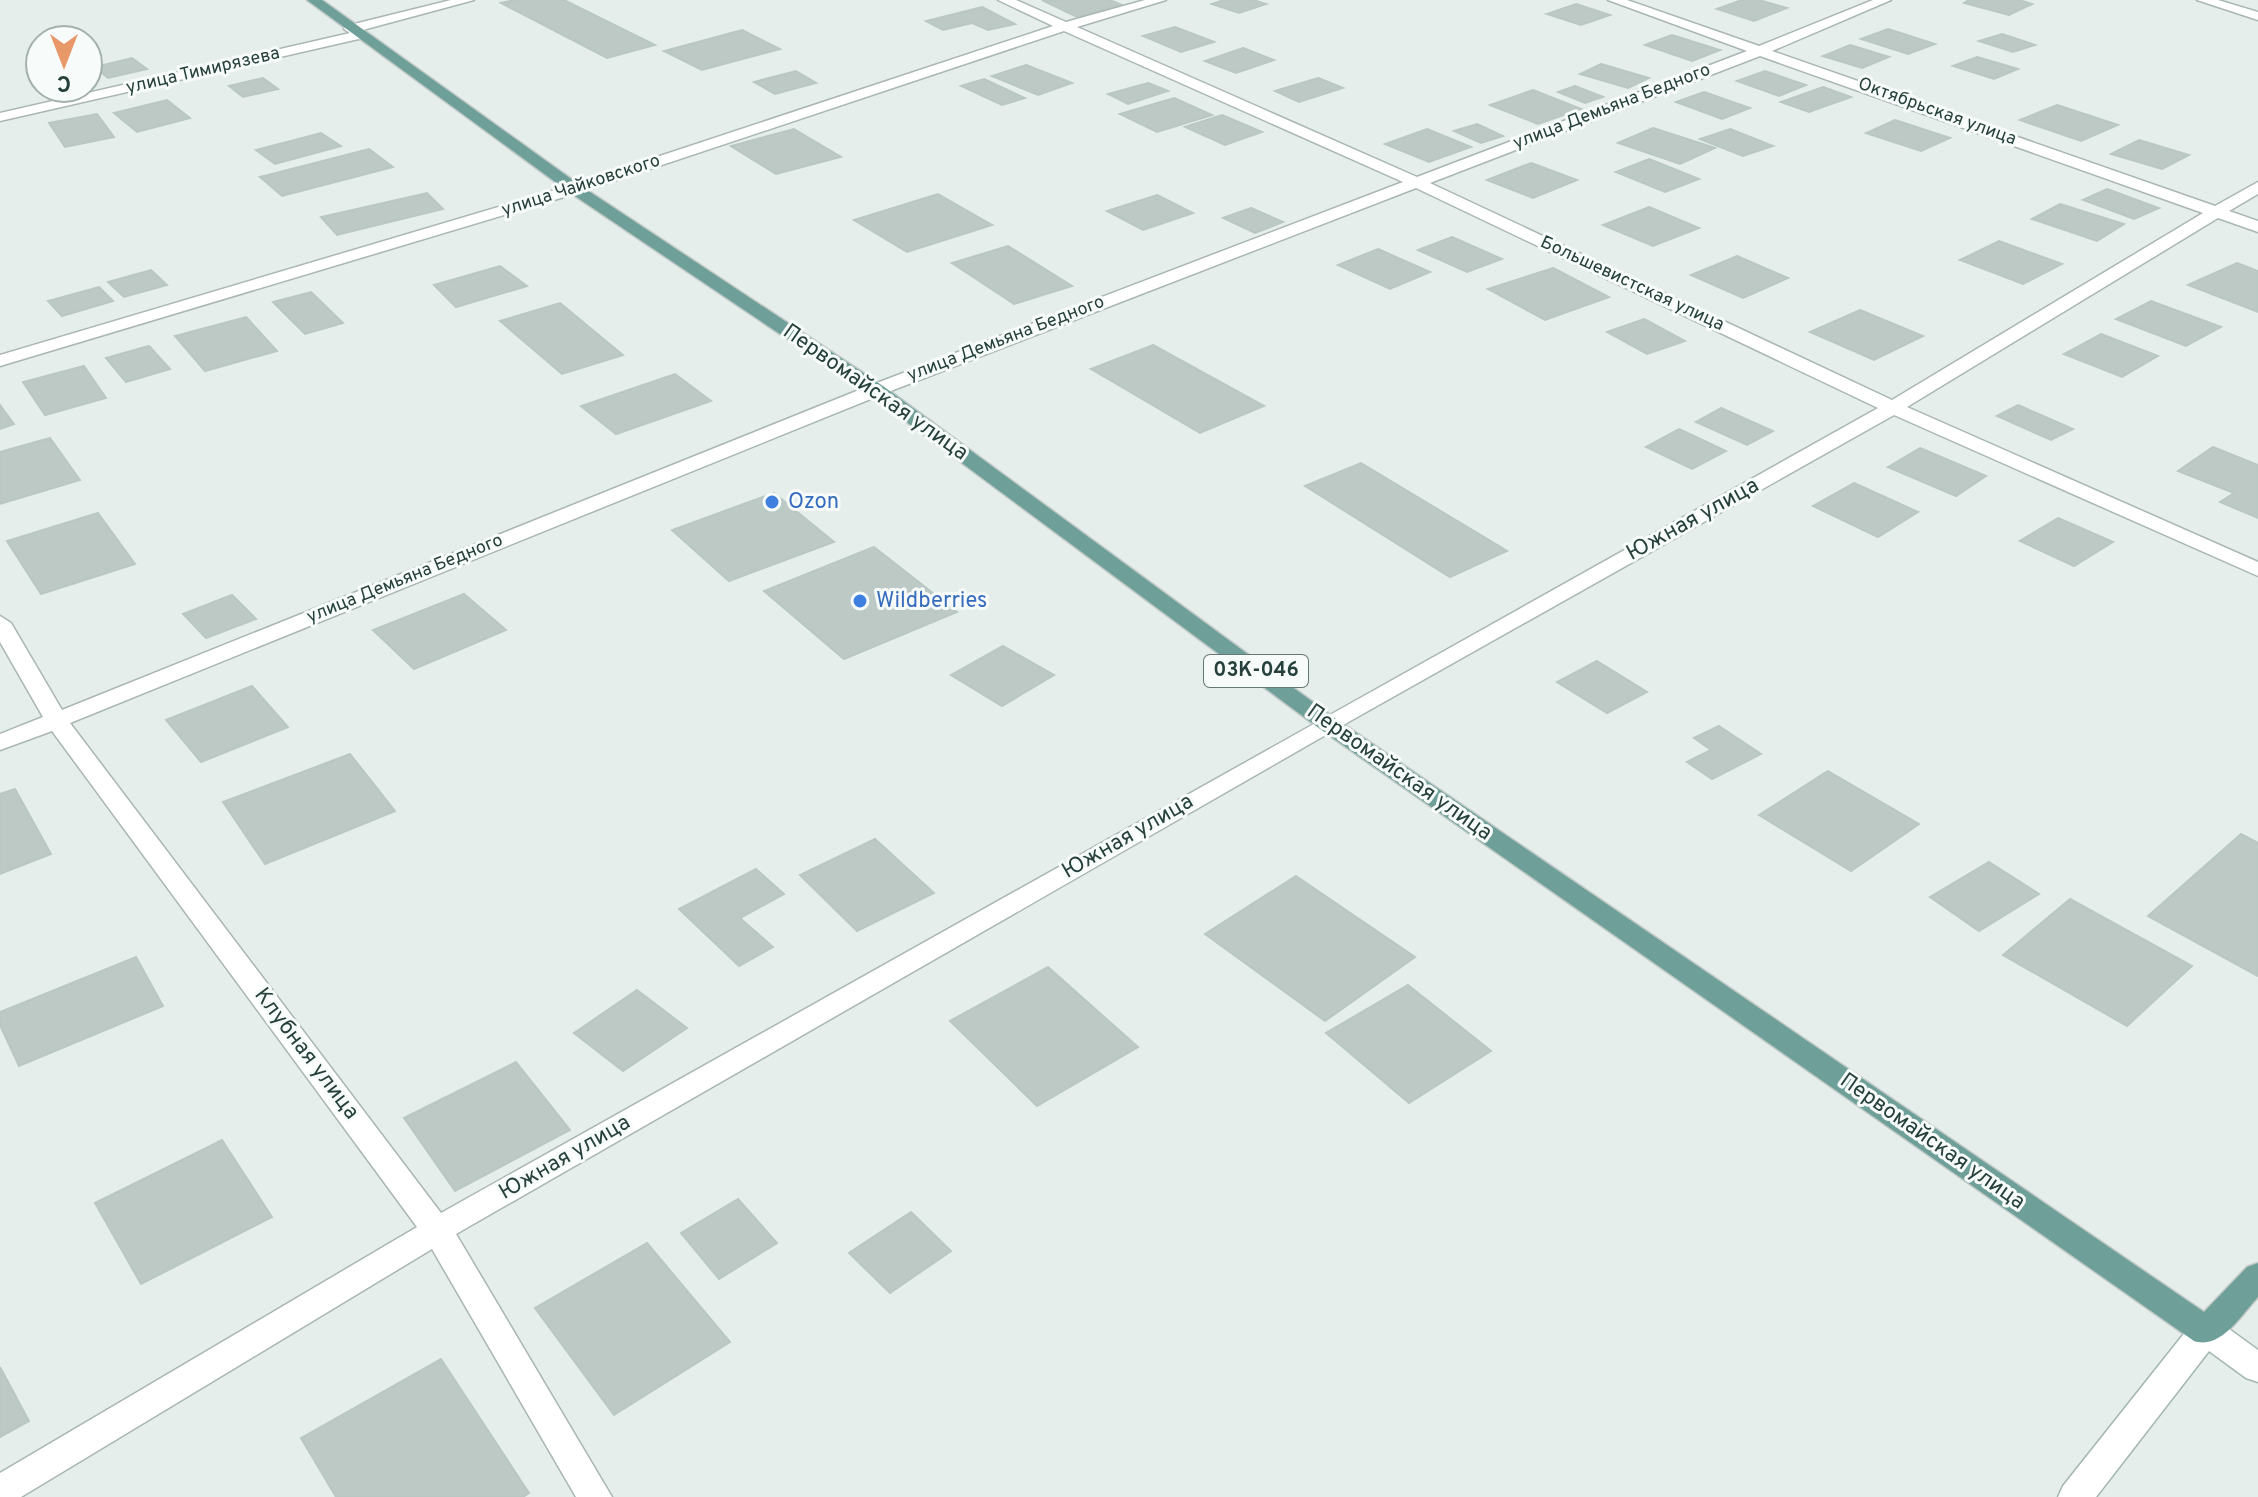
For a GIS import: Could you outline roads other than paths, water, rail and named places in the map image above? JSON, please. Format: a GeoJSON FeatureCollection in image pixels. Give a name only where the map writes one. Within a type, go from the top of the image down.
{"type":"FeatureCollection","features":[{"type":"Feature","properties":{"kind":"main road","name":"Первомайская улица"},"geometry":{"type":"LineString","coordinates":[[314,0],[575,189],[876,390],[1328,724],[2206,1331]]}},
{"type":"Feature","properties":{"kind":"main road"},"geometry":{"type":"LineString","coordinates":[[2206,1331],[2258,1276]]}},
{"type":"Feature","properties":{"kind":"street","name":"улица Тимирязева"},"geometry":{"type":"LineString","coordinates":[[0,117],[355,32],[467,0]]}},
{"type":"Feature","properties":{"kind":"street","name":"Большевистская улица"},"geometry":{"type":"LineString","coordinates":[[1005,0],[1414,181],[1893,408],[2258,570]]}},
{"type":"Feature","properties":{"kind":"street","name":"улица Чайковского"},"geometry":{"type":"LineString","coordinates":[[0,361],[575,189],[1063,27],[1159,0]]}},
{"type":"Feature","properties":{"kind":"street","name":"Октябрьская улица"},"geometry":{"type":"LineString","coordinates":[[1615,0],[2258,227]]}},
{"type":"Feature","properties":{"kind":"street","name":"улица Демьяна Бедного"},"geometry":{"type":"LineString","coordinates":[[0,743],[876,390],[1762,50],[1884,0]]}},
{"type":"Feature","properties":{"kind":"street"},"geometry":{"type":"LineString","coordinates":[[2204,0],[2258,16]]}},
{"type":"Feature","properties":{"kind":"street","name":"Южная улица"},"geometry":{"type":"LineString","coordinates":[[0,1491],[437,1230],[1328,724],[1893,408],[2258,187]]}},
{"type":"Feature","properties":{"kind":"street","name":"Клубная улица"},"geometry":{"type":"LineString","coordinates":[[0,623],[56,720],[437,1230],[595,1497]]}},
{"type":"Feature","properties":{"kind":"street"},"geometry":{"type":"LineString","coordinates":[[2075,1497],[2206,1331]]}},
{"type":"Feature","properties":{"kind":"street","name":"Первомайская улица"},"geometry":{"type":"LineString","coordinates":[[2206,1331],[2258,1368]]}},
{"type":"Feature","properties":{"kind":"place","name":"Ozon"},"geometry":{"type":"Point","coordinates":[772,502]}},
{"type":"Feature","properties":{"kind":"place","name":"Wildberries"},"geometry":{"type":"Point","coordinates":[860,601]}}]}
